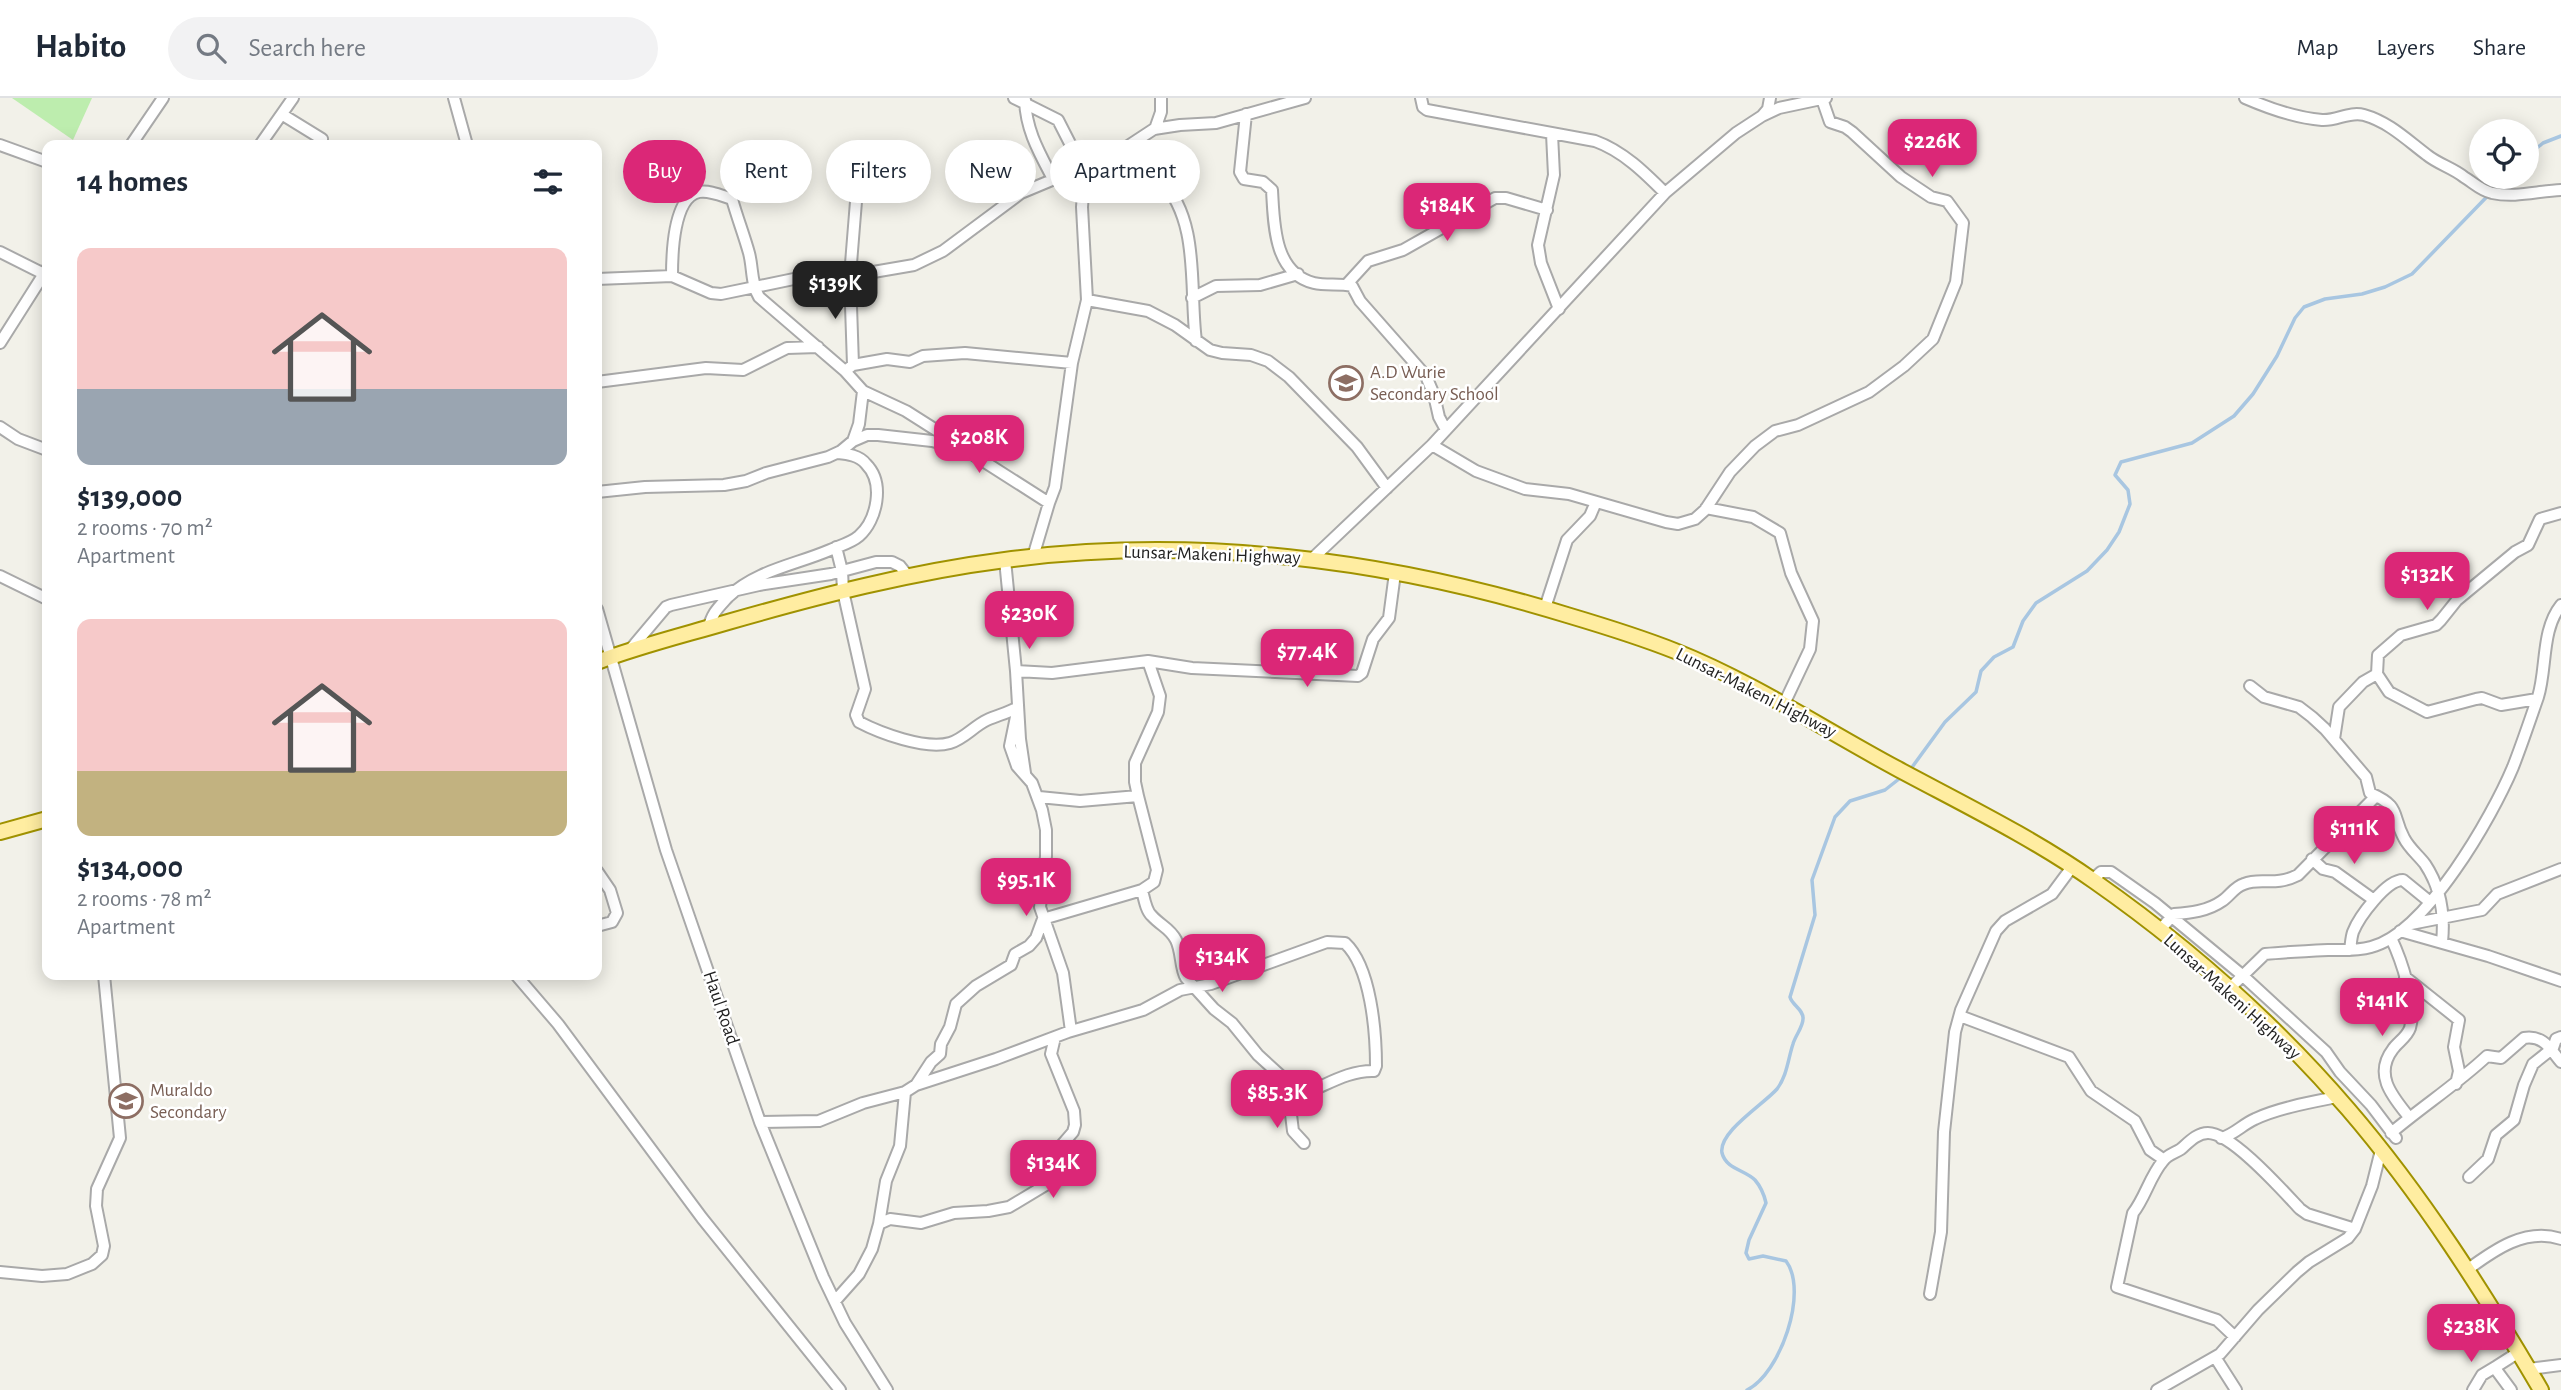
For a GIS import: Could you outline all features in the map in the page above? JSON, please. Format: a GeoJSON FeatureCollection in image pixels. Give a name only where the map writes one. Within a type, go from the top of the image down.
{"type":"FeatureCollection","features":[{"type":"Feature","properties":{"kind":"main road","name":"Lunsar-Makeni Highway"},"geometry":{"type":"LineString","coordinates":[[603,659],[843,591],[908,576],[1033,557],[1189,551],[1313,558],[1465,586],[1545,608],[1674,650],[1738,679],[1784,704],[2072,867],[2159,931],[2229,989],[2269,1025],[2337,1097],[2381,1150],[2467,1270],[2542,1390]]}},
{"type":"Feature","properties":{"kind":"main road"},"geometry":{"type":"LineString","coordinates":[[0,832],[42,820]]}},
{"type":"Feature","properties":{"kind":"street"},"geometry":{"type":"LineString","coordinates":[[134,140],[163,98]]}},
{"type":"Feature","properties":{"kind":"street"},"geometry":{"type":"LineString","coordinates":[[264,140],[293,98]]}},
{"type":"Feature","properties":{"kind":"street"},"geometry":{"type":"LineString","coordinates":[[454,98],[466,140]]}},
{"type":"Feature","properties":{"kind":"street"},"geometry":{"type":"LineString","coordinates":[[1014,98],[1051,114],[1058,120],[1068,140]]}},
{"type":"Feature","properties":{"kind":"street"},"geometry":{"type":"LineString","coordinates":[[1155,129],[1161,112],[1161,98]]}},
{"type":"Feature","properties":{"kind":"street"},"geometry":{"type":"LineString","coordinates":[[1253,98],[1240,172],[1244,179],[1262,182],[1272,190],[1275,236],[1281,254],[1307,281],[1352,286],[1360,301],[1426,376],[1439,418],[1446,430]]}},
{"type":"Feature","properties":{"kind":"street"},"geometry":{"type":"LineString","coordinates":[[1138,140],[1155,129],[1216,123],[1305,98]]}},
{"type":"Feature","properties":{"kind":"street"},"geometry":{"type":"LineString","coordinates":[[1421,98],[1423,107],[1427,110],[1609,146],[1665,193]]}},
{"type":"Feature","properties":{"kind":"street"},"geometry":{"type":"LineString","coordinates":[[1762,116],[1768,109],[1770,98]]}},
{"type":"Feature","properties":{"kind":"street"},"geometry":{"type":"LineString","coordinates":[[2245,98],[2308,118],[2334,120],[2345,115],[2360,114],[2376,120],[2413,142],[2427,156],[2477,187],[2490,192],[2512,196],[2561,190]]}},
{"type":"Feature","properties":{"kind":"street"},"geometry":{"type":"LineString","coordinates":[[1313,558],[1432,445],[1665,193],[1762,116],[1779,108],[1824,99],[1830,122],[1845,127],[1901,177],[1931,197],[1947,201],[1963,223],[1956,282],[1933,339],[1904,366],[1869,392],[1798,425],[1775,431],[1755,446],[1730,472],[1706,508],[1695,519],[1678,524],[1569,494],[1525,489],[1476,471],[1432,445]]}},
{"type":"Feature","properties":{"kind":"street"},"geometry":{"type":"LineString","coordinates":[[1025,102],[1030,136],[1050,173]]}},
{"type":"Feature","properties":{"kind":"street"},"geometry":{"type":"LineString","coordinates":[[283,115],[322,140]]}},
{"type":"Feature","properties":{"kind":"street"},"geometry":{"type":"LineString","coordinates":[[1552,134],[1554,175],[1538,245],[1541,263],[1559,309]]}},
{"type":"Feature","properties":{"kind":"street"},"geometry":{"type":"LineString","coordinates":[[0,145],[42,160]]}},
{"type":"Feature","properties":{"kind":"street"},"geometry":{"type":"LineString","coordinates":[[602,279],[672,276],[711,293],[754,288],[813,275],[850,276],[914,265],[943,251],[1021,194],[1050,180]]}},
{"type":"Feature","properties":{"kind":"street"},"geometry":{"type":"LineString","coordinates":[[672,276],[678,217],[690,197],[698,192],[708,192],[732,199],[749,253],[754,288],[766,304],[818,347],[849,368],[863,391],[906,411],[1049,503]]}},
{"type":"Feature","properties":{"kind":"street"},"geometry":{"type":"LineString","coordinates":[[1347,284],[1368,261],[1404,250],[1496,198],[1506,198],[1547,209]]}},
{"type":"Feature","properties":{"kind":"street"},"geometry":{"type":"LineString","coordinates":[[849,368],[850,276],[856,203]]}},
{"type":"Feature","properties":{"kind":"street"},"geometry":{"type":"LineString","coordinates":[[1033,557],[1055,487],[1073,363],[1087,300],[1083,203]]}},
{"type":"Feature","properties":{"kind":"street"},"geometry":{"type":"LineString","coordinates":[[1175,203],[1186,226],[1191,249],[1196,341]]}},
{"type":"Feature","properties":{"kind":"street"},"geometry":{"type":"LineString","coordinates":[[0,252],[42,270]]}},
{"type":"Feature","properties":{"kind":"street"},"geometry":{"type":"LineString","coordinates":[[1192,298],[1216,286],[1260,285],[1298,274]]}},
{"type":"Feature","properties":{"kind":"street"},"geometry":{"type":"LineString","coordinates":[[0,343],[42,278]]}},
{"type":"Feature","properties":{"kind":"street"},"geometry":{"type":"LineString","coordinates":[[1087,300],[1149,312],[1175,324],[1210,350],[1251,355],[1278,368],[1357,447],[1387,488]]}},
{"type":"Feature","properties":{"kind":"street"},"geometry":{"type":"LineString","coordinates":[[602,381],[706,368],[743,370],[787,348],[818,347]]}},
{"type":"Feature","properties":{"kind":"street"},"geometry":{"type":"LineString","coordinates":[[849,368],[887,359],[910,362],[923,356],[965,353],[1073,363]]}},
{"type":"Feature","properties":{"kind":"street"},"geometry":{"type":"LineString","coordinates":[[853,441],[859,424],[863,391]]}},
{"type":"Feature","properties":{"kind":"street"},"geometry":{"type":"LineString","coordinates":[[0,427],[18,439],[42,448]]}},
{"type":"Feature","properties":{"kind":"street"},"geometry":{"type":"LineString","coordinates":[[602,491],[735,483],[837,453],[867,435],[932,440],[967,450]]}},
{"type":"Feature","properties":{"kind":"street"},"geometry":{"type":"LineString","coordinates":[[709,628],[710,618],[736,590],[752,579],[856,539],[866,529],[875,514],[873,474],[859,458],[837,453]]}},
{"type":"Feature","properties":{"kind":"street"},"geometry":{"type":"LineString","coordinates":[[1545,608],[1567,540],[1590,516],[1596,502]]}},
{"type":"Feature","properties":{"kind":"street"},"geometry":{"type":"LineString","coordinates":[[1706,508],[1753,517],[1780,533],[1791,573],[1813,621],[1810,649],[1784,704]]}},
{"type":"Feature","properties":{"kind":"street"},"geometry":{"type":"LineString","coordinates":[[2537,699],[2501,705],[2482,698],[2427,712],[2389,692],[2376,674],[2378,655],[2401,635],[2435,625],[2457,600],[2510,559],[2515,552],[2528,545],[2540,519],[2561,513]]}},
{"type":"Feature","properties":{"kind":"street"},"geometry":{"type":"LineString","coordinates":[[836,547],[865,689],[856,715],[859,722],[903,740],[936,745],[950,743],[987,719],[1018,707]]}},
{"type":"Feature","properties":{"kind":"street"},"geometry":{"type":"LineString","coordinates":[[1005,560],[1018,707],[1010,746],[1012,756],[1039,797],[1046,830],[1046,856],[1040,900],[1043,919],[1063,973],[1071,1031]]}},
{"type":"Feature","properties":{"kind":"street"},"geometry":{"type":"LineString","coordinates":[[629,652],[666,607],[876,562],[892,562],[900,566],[908,576]]}},
{"type":"Feature","properties":{"kind":"street"},"geometry":{"type":"LineString","coordinates":[[1016,671],[1052,673],[1148,661],[1192,668],[1358,676],[1362,673],[1373,639],[1389,618],[1395,573]]}},
{"type":"Feature","properties":{"kind":"street"},"geometry":{"type":"LineString","coordinates":[[0,576],[42,597]]}},
{"type":"Feature","properties":{"kind":"street"},"geometry":{"type":"LineString","coordinates":[[2400,931],[2438,892],[2464,855],[2504,787],[2537,699],[2551,623],[2561,605]]}},
{"type":"Feature","properties":{"kind":"street","name":"Haul Road"},"geometry":{"type":"LineString","coordinates":[[603,659],[760,1122],[835,1301],[856,1345],[887,1390]]}},
{"type":"Feature","properties":{"kind":"street"},"geometry":{"type":"LineString","coordinates":[[1043,919],[1142,890],[1154,881],[1157,870],[1135,782],[1135,763],[1158,712],[1160,696],[1148,661]]}},
{"type":"Feature","properties":{"kind":"street"},"geometry":{"type":"LineString","coordinates":[[2334,739],[2339,707],[2363,682],[2376,674]]}},
{"type":"Feature","properties":{"kind":"street"},"geometry":{"type":"LineString","coordinates":[[2250,686],[2272,701],[2299,707],[2325,729],[2365,777],[2370,793],[2386,801],[2394,810],[2405,840],[2425,864],[2443,903],[2445,918],[2442,942]]}},
{"type":"Feature","properties":{"kind":"street"},"geometry":{"type":"LineString","coordinates":[[1039,797],[1080,801],[1138,796]]}},
{"type":"Feature","properties":{"kind":"street"},"geometry":{"type":"LineString","coordinates":[[2159,931],[2174,914],[2193,913],[2210,908],[2224,901],[2234,889],[2246,882],[2285,881],[2298,875],[2376,796]]}},
{"type":"Feature","properties":{"kind":"street"},"geometry":{"type":"LineString","coordinates":[[2312,859],[2323,869],[2334,872],[2374,901]]}},
{"type":"Feature","properties":{"kind":"street"},"geometry":{"type":"LineString","coordinates":[[1930,1294],[1941,1231],[1944,1132],[1959,1016],[1996,931],[2005,921],[2052,894],[2072,867]]}},
{"type":"Feature","properties":{"kind":"street"},"geometry":{"type":"LineString","coordinates":[[2229,989],[2265,954],[2370,948],[2400,931],[2437,917],[2445,918],[2482,910],[2497,894],[2561,869]]}},
{"type":"Feature","properties":{"kind":"street"},"geometry":{"type":"LineString","coordinates":[[2092,880],[2101,872],[2111,872],[2155,902],[2242,975],[2326,1052],[2394,1136],[2409,1117],[2456,1084],[2487,1056],[2501,1058],[2524,1038],[2535,1038],[2553,1048],[2561,1062]]}},
{"type":"Feature","properties":{"kind":"street"},"geometry":{"type":"LineString","coordinates":[[602,878],[610,890],[617,913],[612,922],[602,925]]}},
{"type":"Feature","properties":{"kind":"street"},"geometry":{"type":"LineString","coordinates":[[2350,950],[2351,938],[2358,921],[2374,901],[2398,880],[2408,883],[2430,902]]}},
{"type":"Feature","properties":{"kind":"street"},"geometry":{"type":"LineString","coordinates":[[1142,890],[1150,915],[1170,929],[1183,960],[1183,973],[1213,1009],[1232,1023],[1258,1055],[1282,1077],[1289,1098],[1293,1131],[1304,1143]]}},
{"type":"Feature","properties":{"kind":"street"},"geometry":{"type":"LineString","coordinates":[[916,1085],[931,1062],[940,1054],[956,1004],[976,986],[1011,965],[1015,954],[1036,938],[1043,919]]}},
{"type":"Feature","properties":{"kind":"street"},"geometry":{"type":"LineString","coordinates":[[2400,931],[2561,981]]}},
{"type":"Feature","properties":{"kind":"street"},"geometry":{"type":"LineString","coordinates":[[2400,931],[2410,1028],[2387,1059],[2384,1077],[2389,1092],[2409,1117]]}},
{"type":"Feature","properties":{"kind":"street"},"geometry":{"type":"LineString","coordinates":[[760,1122],[819,1121],[863,1103],[905,1091],[1071,1031],[1143,1010],[1180,990],[1211,984],[1327,942],[1345,943],[1351,949],[1366,985],[1374,1026],[1376,1066],[1374,1071],[1359,1070],[1303,1095],[1289,1098]]}},
{"type":"Feature","properties":{"kind":"street"},"geometry":{"type":"LineString","coordinates":[[2405,977],[2459,1020],[2454,1047],[2459,1071],[2456,1084]]}},
{"type":"Feature","properties":{"kind":"street"},"geometry":{"type":"LineString","coordinates":[[0,1272],[42,1276],[67,1274],[92,1264],[102,1255],[104,1246],[96,1206],[97,1189],[120,1138],[104,980]]}},
{"type":"Feature","properties":{"kind":"street"},"geometry":{"type":"LineString","coordinates":[[520,980],[558,1024],[702,1219],[840,1390]]}},
{"type":"Feature","properties":{"kind":"street"},"geometry":{"type":"LineString","coordinates":[[1959,1016],[2069,1057],[2091,1091],[2135,1121],[2150,1150],[2163,1159]]}},
{"type":"Feature","properties":{"kind":"street"},"geometry":{"type":"LineString","coordinates":[[879,1224],[890,1219],[920,1223],[967,1211],[1009,1207],[1049,1183],[1056,1170],[1060,1147],[1073,1132],[1075,1125],[1074,1111],[1051,1054],[1055,1037]]}},
{"type":"Feature","properties":{"kind":"street"},"geometry":{"type":"LineString","coordinates":[[2469,1177],[2488,1159],[2496,1135],[2514,1119],[2533,1064],[2553,1048],[2556,1039],[2561,1037]]}},
{"type":"Feature","properties":{"kind":"street"},"geometry":{"type":"LineString","coordinates":[[835,1301],[859,1274],[872,1249],[886,1181],[900,1146],[905,1091]]}},
{"type":"Feature","properties":{"kind":"street"},"geometry":{"type":"LineString","coordinates":[[2221,1138],[2257,1118],[2337,1097]]}},
{"type":"Feature","properties":{"kind":"street"},"geometry":{"type":"LineString","coordinates":[[2235,1337],[2217,1320],[2117,1287],[2133,1213],[2163,1159],[2205,1133],[2221,1138],[2254,1162],[2307,1214],[2355,1229]]}},
{"type":"Feature","properties":{"kind":"street"},"geometry":{"type":"LineString","coordinates":[[2157,1390],[2215,1357],[2297,1272],[2342,1242],[2355,1229],[2372,1186],[2381,1150]]}},
{"type":"Feature","properties":{"kind":"street"},"geometry":{"type":"LineString","coordinates":[[2467,1270],[2491,1252],[2528,1236],[2542,1235],[2561,1239]]}},
{"type":"Feature","properties":{"kind":"street"},"geometry":{"type":"LineString","coordinates":[[2473,1390],[2483,1375],[2519,1352]]}},
{"type":"Feature","properties":{"kind":"street"},"geometry":{"type":"LineString","coordinates":[[2215,1357],[2236,1390]]}},
{"type":"Feature","properties":{"kind":"street"},"geometry":{"type":"LineString","coordinates":[[2529,1369],[2561,1365]]}},
{"type":"Feature","properties":{"kind":"street"},"geometry":{"type":"LineString","coordinates":[[2497,1366],[2497,1371],[2511,1390]]}},
{"type":"Feature","properties":{"kind":"green space"},"geometry":{"type":"Polygon","coordinates":[[[12,98],[92,98],[73,140],[12,98]]]}},
{"type":"Feature","properties":{"kind":"waterway"},"geometry":{"type":"LineString","coordinates":[[2539,146],[2561,136]]}},
{"type":"Feature","properties":{"kind":"waterway"},"geometry":{"type":"LineString","coordinates":[[1910,770],[1945,722],[1976,692],[1981,671],[1994,657],[2013,647],[2023,621],[2036,603],[2087,571],[2107,550],[2119,532],[2130,504],[2128,490],[2115,475],[2121,462],[2192,443],[2234,416],[2253,394],[2277,356],[2295,318],[2304,307],[2325,299],[2362,294],[2385,287],[2412,274],[2494,189]]}},
{"type":"Feature","properties":{"kind":"waterway"},"geometry":{"type":"LineString","coordinates":[[1747,1390],[1759,1381],[1780,1350],[1788,1331],[1794,1292],[1792,1275],[1786,1261],[1763,1256],[1749,1259],[1746,1253],[1766,1203],[1755,1180],[1727,1163],[1722,1153],[1723,1145],[1734,1127],[1777,1089],[1802,1025],[1802,1013],[1790,997],[1815,915],[1812,880],[1835,817],[1850,801],[1885,790],[1904,775]]}},
{"type":"Feature","properties":{"kind":"place","name":"A.D Wurie Secondary School"},"geometry":{"type":"Point","coordinates":[1346,383]}},
{"type":"Feature","properties":{"kind":"place","name":"Muraldo Secondary"},"geometry":{"type":"Point","coordinates":[126,1101]}}]}
